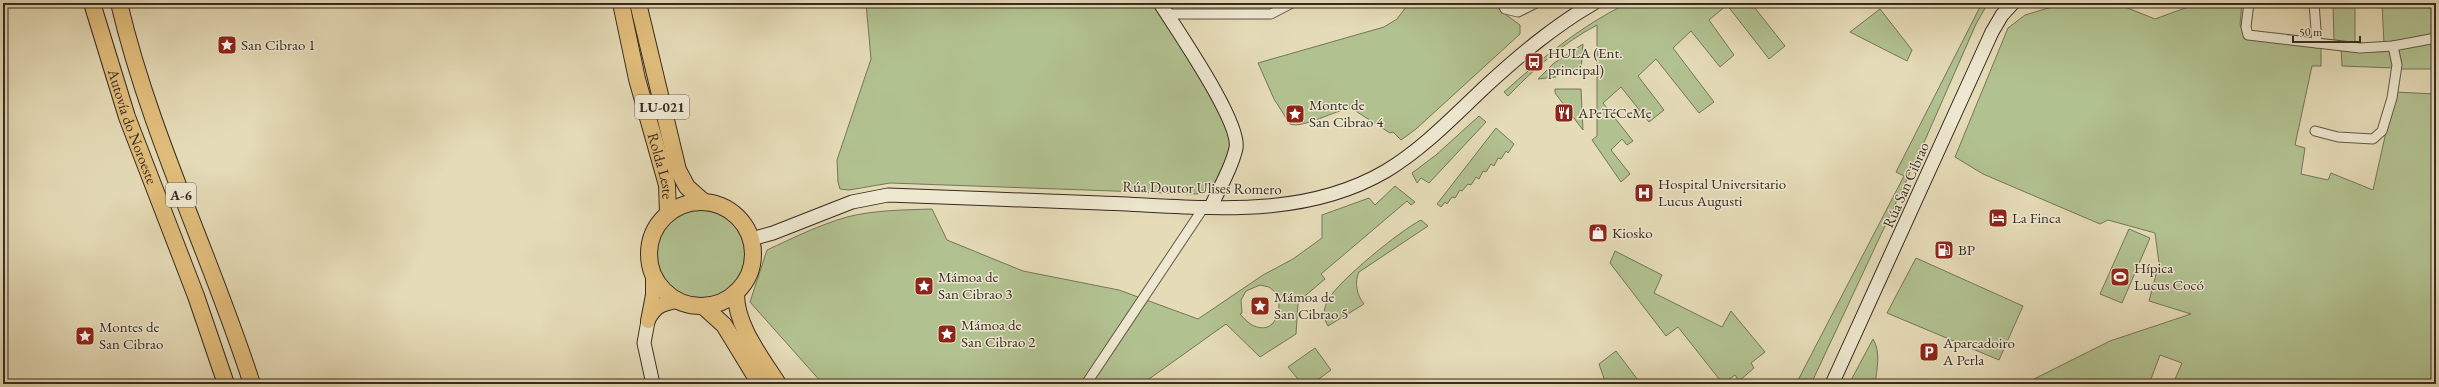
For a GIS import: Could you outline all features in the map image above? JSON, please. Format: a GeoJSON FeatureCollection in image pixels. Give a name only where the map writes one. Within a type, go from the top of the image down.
{"type":"FeatureCollection","features":[{"type":"Feature","properties":{"kind":"highway","name":"Autovía do Noroeste"},"geometry":{"type":"LineString","coordinates":[[92,3],[127,117],[196,296],[226,384]]}},
{"type":"Feature","properties":{"kind":"highway","name":"Autovía do Noroeste"},"geometry":{"type":"LineString","coordinates":[[119,3],[145,96],[171,170],[232,326],[252,384]]}},
{"type":"Feature","properties":{"kind":"highway","name":"Rolda Leste"},"geometry":{"type":"LineString","coordinates":[[621,3],[637,79],[667,185],[668,213]]}},
{"type":"Feature","properties":{"kind":"highway","name":"Rolda Leste"},"geometry":{"type":"LineString","coordinates":[[638,3],[678,170],[687,187],[704,202]]}},
{"type":"Feature","properties":{"kind":"highway","name":"Rolda Leste"},"geometry":{"type":"LineString","coordinates":[[691,202],[704,202],[717,204],[738,218],[751,239],[753,254],[751,268],[746,281],[736,292],[726,300],[703,306],[677,300],[663,290],[653,275],[648,259],[650,242],[656,226],[668,213],[691,202]]}},
{"type":"Feature","properties":{"kind":"highway"},"geometry":{"type":"LineString","coordinates":[[736,292],[740,320],[778,384]]}},
{"type":"Feature","properties":{"kind":"highway","name":"Rolda Leste"},"geometry":{"type":"LineString","coordinates":[[703,306],[724,325],[760,384]]}},
{"type":"Feature","properties":{"kind":"main road"},"geometry":{"type":"LineString","coordinates":[[648,320],[653,295],[653,275]]}},
{"type":"Feature","properties":{"kind":"main road"},"geometry":{"type":"LineString","coordinates":[[648,320],[654,309],[662,304],[677,300]]}},
{"type":"Feature","properties":{"kind":"street"},"geometry":{"type":"LineString","coordinates":[[1164,8],[1271,14],[1292,3]]}},
{"type":"Feature","properties":{"kind":"street"},"geometry":{"type":"LineString","coordinates":[[1502,3],[1505,9],[1518,12],[1536,3]]}},
{"type":"Feature","properties":{"kind":"street","name":"Rúa Doutor Ulises Romero"},"geometry":{"type":"LineString","coordinates":[[751,239],[773,233],[852,202],[888,195],[1207,207],[1274,207],[1308,202],[1365,183],[1413,153],[1513,62],[1561,24],[1594,3]]}},
{"type":"Feature","properties":{"kind":"street","name":"Rúa San Cibrao"},"geometry":{"type":"LineString","coordinates":[[1832,384],[1992,32],[2002,15],[2013,3]]}},
{"type":"Feature","properties":{"kind":"street"},"geometry":{"type":"LineString","coordinates":[[2249,3],[2246,27],[2248,35],[2360,48],[2392,46],[2436,38]]}},
{"type":"Feature","properties":{"kind":"street"},"geometry":{"type":"LineString","coordinates":[[2314,3],[2317,43]]}},
{"type":"Feature","properties":{"kind":"street"},"geometry":{"type":"LineString","coordinates":[[1086,384],[1207,207],[1236,147],[1235,132],[1224,107],[1164,8]]}},
{"type":"Feature","properties":{"kind":"street"},"geometry":{"type":"LineString","coordinates":[[2315,131],[2338,137],[2373,139],[2382,131],[2392,98],[2397,65],[2392,46]]}},
{"type":"Feature","properties":{"kind":"street"},"geometry":{"type":"LineString","coordinates":[[648,320],[644,343],[653,384]]}},
{"type":"Feature","properties":{"kind":"green space"},"geometry":{"type":"Polygon","coordinates":[[[866,3],[1157,3],[1201,76],[1231,135],[1231,150],[1221,175],[1211,187],[1197,194],[890,183],[849,190],[840,189],[838,182],[837,160],[871,59],[866,3]]]}},
{"type":"Feature","properties":{"kind":"green space"},"geometry":{"type":"Polygon","coordinates":[[[1409,3],[1497,3],[1501,11],[1520,25],[1520,34],[1416,129],[1401,140],[1393,132],[1390,133],[1351,108],[1311,122],[1295,125],[1290,124],[1274,99],[1258,63],[1384,27],[1397,19],[1409,3]]]}},
{"type":"Feature","properties":{"kind":"green space"},"geometry":{"type":"Polygon","coordinates":[[[1628,3],[1751,3],[1785,46],[1769,59],[1727,5],[1709,20],[1734,55],[1720,67],[1691,31],[1673,48],[1714,102],[1699,113],[1656,59],[1638,76],[1664,110],[1649,122],[1621,87],[1603,103],[1633,141],[1627,145],[1622,139],[1611,150],[1630,174],[1621,182],[1592,140],[1597,136],[1597,25],[1561,48],[1508,96],[1504,92],[1563,43],[1595,21],[1628,3]]]}},
{"type":"Feature","properties":{"kind":"green space"},"geometry":{"type":"Polygon","coordinates":[[[1982,3],[1988,3],[1976,24],[1922,147],[1811,384],[1796,384],[1904,176],[1896,172],[1982,3]]]}},
{"type":"Feature","properties":{"kind":"green space"},"geometry":{"type":"Polygon","coordinates":[[[2065,3],[2115,3],[2155,19],[2199,3],[2242,3],[2240,24],[2245,37],[2321,45],[2321,66],[2312,66],[2295,145],[2305,148],[2301,174],[2328,180],[2331,173],[2373,190],[2395,92],[2436,94],[2436,384],[2173,384],[2182,363],[2160,355],[2149,384],[2024,384],[2110,341],[2191,314],[2149,301],[2159,263],[2155,233],[2108,220],[2100,224],[1983,174],[1955,157],[2008,28],[2025,15],[2065,3]]]}},
{"type":"Feature","properties":{"kind":"green space"},"geometry":{"type":"Polygon","coordinates":[[[2333,3],[2355,3],[2355,45],[2334,42],[2333,3]]]}},
{"type":"Feature","properties":{"kind":"green space"},"geometry":{"type":"Polygon","coordinates":[[[2382,3],[2431,3],[2435,36],[2384,44],[2382,3]]]}},
{"type":"Feature","properties":{"kind":"green space"},"geometry":{"type":"Polygon","coordinates":[[[1880,9],[1912,50],[1907,61],[1850,32],[1880,9]]]}},
{"type":"Feature","properties":{"kind":"green space"},"geometry":{"type":"Polygon","coordinates":[[[2436,40],[2436,69],[2401,69],[2399,49],[2436,40]]]}},
{"type":"Feature","properties":{"kind":"green space"},"geometry":{"type":"Polygon","coordinates":[[[1583,44],[1581,70],[1556,70],[1556,77],[1538,79],[1554,63],[1583,44]]]}},
{"type":"Feature","properties":{"kind":"green space"},"geometry":{"type":"Polygon","coordinates":[[[2341,48],[2391,50],[2394,68],[2342,66],[2341,48]]]}},
{"type":"Feature","properties":{"kind":"green space"},"geometry":{"type":"Polygon","coordinates":[[[1555,89],[1581,89],[1583,130],[1555,93],[1555,89]]]}},
{"type":"Feature","properties":{"kind":"green space"},"geometry":{"type":"Polygon","coordinates":[[[1479,116],[1486,122],[1429,183],[1421,178],[1417,183],[1412,173],[1436,155],[1479,116]]]}},
{"type":"Feature","properties":{"kind":"green space"},"geometry":{"type":"Polygon","coordinates":[[[1496,128],[1514,144],[1508,153],[1506,151],[1501,159],[1498,158],[1494,166],[1491,164],[1486,172],[1483,171],[1479,179],[1476,177],[1471,185],[1468,184],[1462,191],[1460,190],[1455,198],[1452,197],[1447,204],[1445,202],[1441,207],[1437,204],[1496,128]]]}},
{"type":"Feature","properties":{"kind":"green space"},"geometry":{"type":"Polygon","coordinates":[[[1395,186],[1415,202],[1411,205],[1407,201],[1321,274],[1325,279],[1300,300],[1298,304],[1296,334],[1260,357],[1226,324],[1142,384],[823,384],[750,302],[767,250],[796,236],[847,217],[878,212],[932,209],[947,240],[1023,271],[1119,290],[1198,319],[1263,275],[1293,259],[1322,238],[1322,215],[1369,198],[1375,205],[1395,186]],[[1260,285],[1246,291],[1241,300],[1242,313],[1240,314],[1252,325],[1260,328],[1267,327],[1272,324],[1276,319],[1278,312],[1279,298],[1277,291],[1275,292],[1269,287],[1260,285]]]}},
{"type":"Feature","properties":{"kind":"green space"},"geometry":{"type":"Polygon","coordinates":[[[700,210],[717,214],[732,223],[741,238],[745,255],[741,272],[732,287],[717,296],[700,300],[683,296],[668,287],[659,272],[655,255],[659,238],[668,223],[683,214],[700,210]]]}},
{"type":"Feature","properties":{"kind":"green space"},"geometry":{"type":"Polygon","coordinates":[[[1421,220],[1428,226],[1359,272],[1357,276],[1357,289],[1364,304],[1328,326],[1324,317],[1324,310],[1326,303],[1334,292],[1371,257],[1399,234],[1421,220]]]}},
{"type":"Feature","properties":{"kind":"green space","name":"Hípica Lucus Cocó"},"geometry":{"type":"Polygon","coordinates":[[[2129,229],[2150,238],[2122,303],[2100,294],[2129,229]]]}},
{"type":"Feature","properties":{"kind":"green space"},"geometry":{"type":"Polygon","coordinates":[[[1615,251],[1662,275],[1654,293],[1722,327],[1731,311],[1765,352],[1751,363],[1754,368],[1739,381],[1735,375],[1723,384],[1678,327],[1666,336],[1610,263],[1615,251]]]}},
{"type":"Feature","properties":{"kind":"green space"},"geometry":{"type":"Polygon","coordinates":[[[1916,258],[2023,306],[1999,360],[1887,313],[1916,258]]]}},
{"type":"Feature","properties":{"kind":"green space"},"geometry":{"type":"Polygon","coordinates":[[[1873,339],[1878,355],[1875,384],[1849,384],[1873,339]]]}},
{"type":"Feature","properties":{"kind":"green space"},"geometry":{"type":"Polygon","coordinates":[[[1315,348],[1331,370],[1312,384],[1302,384],[1288,367],[1315,348]]]}},
{"type":"Feature","properties":{"kind":"green space"},"geometry":{"type":"Polygon","coordinates":[[[1616,351],[1641,384],[1606,384],[1599,364],[1616,351]]]}},
{"type":"Feature","properties":{"kind":"place","name":"San Cibrao 1"},"geometry":{"type":"Point","coordinates":[227,45]}},
{"type":"Feature","properties":{"kind":"place","name":"HULA (Ent. principal)"},"geometry":{"type":"Point","coordinates":[1534,62]}},
{"type":"Feature","properties":{"kind":"place","name":"APeTéCeMe"},"geometry":{"type":"Point","coordinates":[1564,113]}},
{"type":"Feature","properties":{"kind":"place","name":"Monte de San Cibrao 4"},"geometry":{"type":"Point","coordinates":[1295,114]}},
{"type":"Feature","properties":{"kind":"place","name":"Hospital Universitario Lucus Augusti"},"geometry":{"type":"Point","coordinates":[1644,193]}},
{"type":"Feature","properties":{"kind":"place","name":"La Finca"},"geometry":{"type":"Point","coordinates":[1998,218]}},
{"type":"Feature","properties":{"kind":"place","name":"Kiosko"},"geometry":{"type":"Point","coordinates":[1598,233]}},
{"type":"Feature","properties":{"kind":"place","name":"BP"},"geometry":{"type":"Point","coordinates":[1944,250]}},
{"type":"Feature","properties":{"kind":"place","name":"Hípica Lucus Cocó"},"geometry":{"type":"Point","coordinates":[2120,277]}},
{"type":"Feature","properties":{"kind":"place","name":"Mámoa de San Cibrao 3"},"geometry":{"type":"Point","coordinates":[924,286]}},
{"type":"Feature","properties":{"kind":"place","name":"Mámoa de San Cibrao 5"},"geometry":{"type":"Point","coordinates":[1260,306]}},
{"type":"Feature","properties":{"kind":"place","name":"Mámoa de San Cibrao 2"},"geometry":{"type":"Point","coordinates":[947,334]}},
{"type":"Feature","properties":{"kind":"place","name":"Montes de San Cibrao"},"geometry":{"type":"Point","coordinates":[85,336]}},
{"type":"Feature","properties":{"kind":"place","name":"Aparcadoiro A Perla"},"geometry":{"type":"Point","coordinates":[1929,352]}}]}
